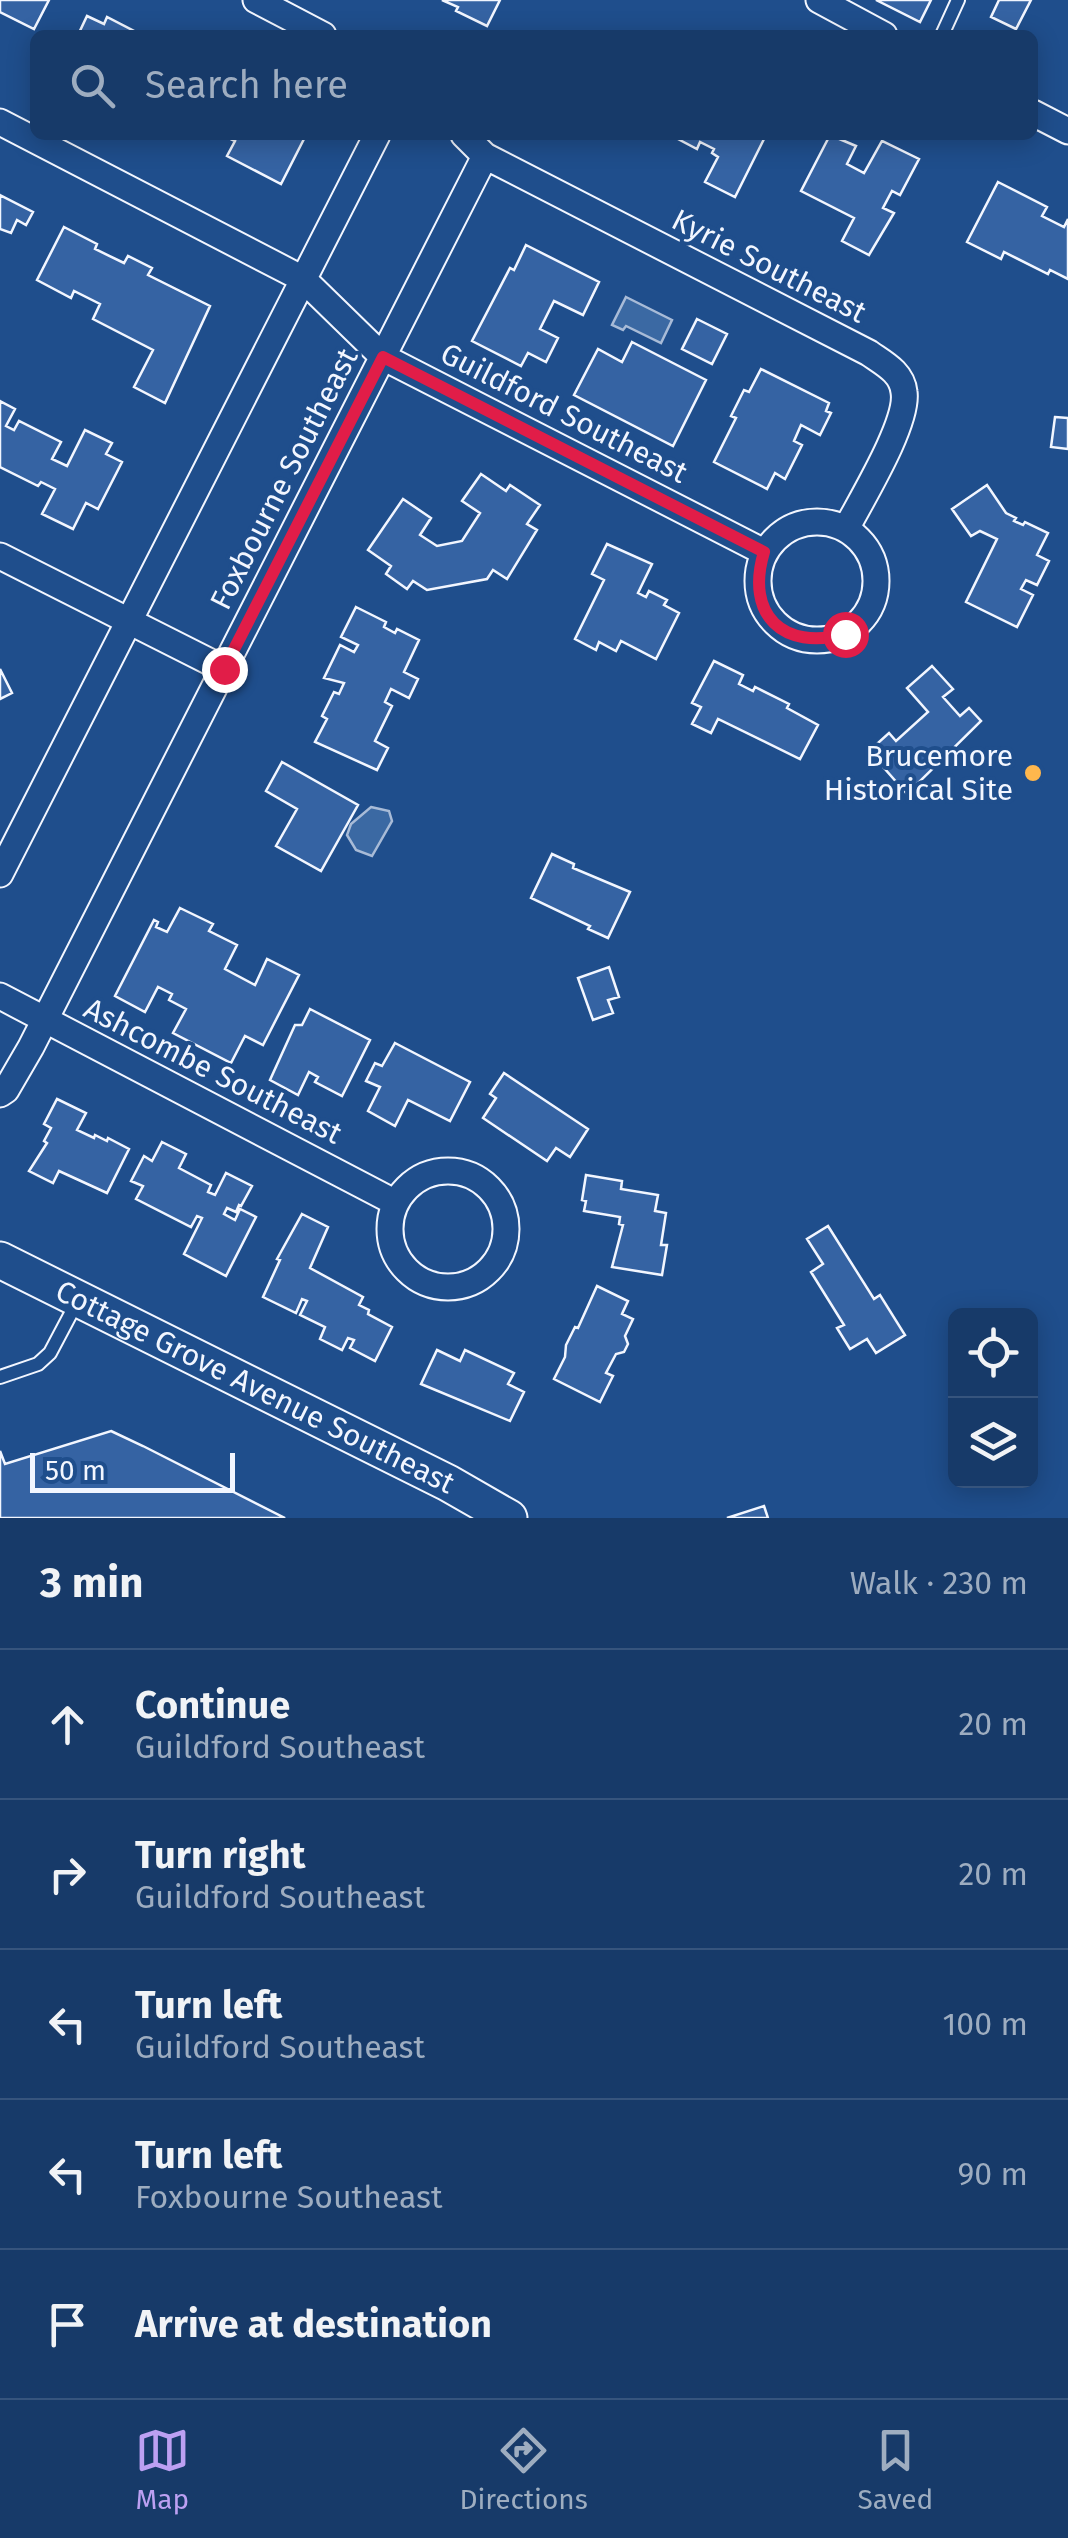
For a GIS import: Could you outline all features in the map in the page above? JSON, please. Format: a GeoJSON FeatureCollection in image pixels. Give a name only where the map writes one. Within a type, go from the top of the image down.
{"type":"FeatureCollection","features":[{"type":"Feature","properties":{"kind":"main road","name":"Cottage Grove Avenue Southeast"},"geometry":{"type":"LineString","coordinates":[[0,1260],[448,1483],[509,1518]]}},
{"type":"Feature","properties":{"kind":"street"},"geometry":{"type":"LineString","coordinates":[[256,0],[313,30]]}},
{"type":"Feature","properties":{"kind":"street"},"geometry":{"type":"LineString","coordinates":[[819,0],[875,30]]}},
{"type":"Feature","properties":{"kind":"street"},"geometry":{"type":"LineString","coordinates":[[1038,116],[1068,132]]}},
{"type":"Feature","properties":{"kind":"street","name":"Guildford Southeast"},"geometry":{"type":"LineString","coordinates":[[0,122],[30,138]]}},
{"type":"Feature","properties":{"kind":"street","name":"Guildford Southeast"},"geometry":{"type":"LineString","coordinates":[[35,140],[303,279],[383,357],[764,552]]}},
{"type":"Feature","properties":{"kind":"street"},"geometry":{"type":"LineString","coordinates":[[0,874],[373,140]]}},
{"type":"Feature","properties":{"kind":"street","name":"Kyrie Southeast"},"geometry":{"type":"LineString","coordinates":[[469,140],[485,156],[868,353],[896,372],[905,393],[899,425],[846,529]]}},
{"type":"Feature","properties":{"kind":"street","name":"Foxbourne Southeast"},"geometry":{"type":"LineString","coordinates":[[0,1094],[20,1068],[45,1021],[485,156]]}},
{"type":"Feature","properties":{"kind":"street"},"geometry":{"type":"LineString","coordinates":[[824,521],[846,529],[865,546],[876,569],[875,594],[865,618],[833,638],[820,641],[795,637],[774,623],[760,602],[756,576],[764,552],[779,534],[800,523],[824,521]]}},
{"type":"Feature","properties":{"kind":"street"},"geometry":{"type":"LineString","coordinates":[[0,556],[224,669]]}},
{"type":"Feature","properties":{"kind":"street","name":"Ashcombe Southeast"},"geometry":{"type":"LineString","coordinates":[[0,996],[396,1202]]}},
{"type":"Feature","properties":{"kind":"street"},"geometry":{"type":"LineString","coordinates":[[458,1171],[482,1181],[501,1202],[507,1225],[503,1251],[484,1275],[464,1285],[438,1286],[411,1274],[394,1252],[390,1228],[396,1202],[412,1183],[434,1172],[458,1171]]}},
{"type":"Feature","properties":{"kind":"lane"},"geometry":{"type":"LineString","coordinates":[[944,30],[958,0]]}},
{"type":"Feature","properties":{"kind":"lane"},"geometry":{"type":"LineString","coordinates":[[0,1377],[38,1364],[50,1353],[78,1300]]}},
{"type":"Feature","properties":{"kind":"water"},"geometry":{"type":"Polygon","coordinates":[[[626,297],[672,320],[661,343],[626,326],[623,330],[612,325],[626,297]]]}},
{"type":"Feature","properties":{"kind":"water"},"geometry":{"type":"Polygon","coordinates":[[[371,807],[389,811],[392,821],[372,856],[356,850],[347,835],[351,824],[371,807]]]}},
{"type":"Feature","properties":{"kind":"building"},"geometry":{"type":"Polygon","coordinates":[[[0,0],[49,0],[34,29],[0,12],[0,0]]]}},
{"type":"Feature","properties":{"kind":"building"},"geometry":{"type":"Polygon","coordinates":[[[442,0],[500,0],[487,26],[442,0]]]}},
{"type":"Feature","properties":{"kind":"building"},"geometry":{"type":"Polygon","coordinates":[[[876,0],[931,0],[920,22],[876,0]]]}},
{"type":"Feature","properties":{"kind":"building"},"geometry":{"type":"Polygon","coordinates":[[[999,0],[1031,0],[1016,29],[991,17],[999,0]]]}},
{"type":"Feature","properties":{"kind":"building"},"geometry":{"type":"Polygon","coordinates":[[[87,16],[104,24],[107,17],[132,30],[80,30],[87,16]]]}},
{"type":"Feature","properties":{"kind":"building"},"geometry":{"type":"Polygon","coordinates":[[[303,140],[281,184],[227,156],[235,141],[303,140]]]}},
{"type":"Feature","properties":{"kind":"building"},"geometry":{"type":"Polygon","coordinates":[[[680,140],[764,140],[735,197],[705,182],[718,157],[712,153],[714,149],[700,142],[697,149],[680,140]]]}},
{"type":"Feature","properties":{"kind":"building"},"geometry":{"type":"Polygon","coordinates":[[[827,140],[856,146],[847,164],[864,173],[882,141],[919,159],[900,195],[892,191],[883,208],[894,213],[869,255],[842,241],[854,218],[801,191],[827,140]]]}},
{"type":"Feature","properties":{"kind":"building"},"geometry":{"type":"Polygon","coordinates":[[[998,182],[1047,207],[1042,216],[1064,227],[1068,219],[1068,279],[1050,270],[1048,274],[1004,252],[1001,259],[967,242],[998,182]]]}},
{"type":"Feature","properties":{"kind":"building"},"geometry":{"type":"Polygon","coordinates":[[[0,195],[33,212],[26,225],[17,220],[11,233],[0,229],[0,195]]]}},
{"type":"Feature","properties":{"kind":"building"},"geometry":{"type":"Polygon","coordinates":[[[64,227],[124,263],[128,256],[152,268],[148,275],[210,306],[165,403],[134,387],[153,350],[93,319],[100,304],[74,291],[71,298],[37,280],[64,227]]]}},
{"type":"Feature","properties":{"kind":"building"},"geometry":{"type":"Polygon","coordinates":[[[526,245],[599,282],[583,315],[554,301],[540,329],[558,338],[546,362],[528,353],[521,366],[472,341],[526,245]]]}},
{"type":"Feature","properties":{"kind":"building"},"geometry":{"type":"Polygon","coordinates":[[[697,319],[727,334],[712,364],[682,349],[697,319]]]}},
{"type":"Feature","properties":{"kind":"building"},"geometry":{"type":"Polygon","coordinates":[[[632,342],[706,380],[673,446],[574,395],[598,349],[622,362],[632,342]]]}},
{"type":"Feature","properties":{"kind":"building"},"geometry":{"type":"Polygon","coordinates":[[[761,369],[829,403],[826,411],[831,413],[820,435],[801,425],[794,441],[802,445],[785,479],[775,473],[767,489],[714,462],[736,418],[731,416],[744,390],[749,392],[761,369]]]}},
{"type":"Feature","properties":{"kind":"building"},"geometry":{"type":"Polygon","coordinates":[[[0,401],[15,409],[6,426],[14,430],[19,421],[61,442],[52,459],[67,466],[85,430],[112,443],[106,454],[122,462],[98,509],[86,503],[73,529],[42,514],[55,489],[41,482],[38,486],[0,467],[0,401]]]}},
{"type":"Feature","properties":{"kind":"building"},"geometry":{"type":"Polygon","coordinates":[[[1055,417],[1068,418],[1068,449],[1051,447],[1055,417]]]}},
{"type":"Feature","properties":{"kind":"building"},"geometry":{"type":"Polygon","coordinates":[[[481,474],[506,491],[510,485],[540,505],[527,524],[537,530],[507,579],[493,570],[487,579],[427,590],[413,581],[407,589],[386,574],[391,566],[368,550],[403,499],[431,518],[420,535],[437,546],[462,541],[480,513],[462,501],[481,474]]]}},
{"type":"Feature","properties":{"kind":"building"},"geometry":{"type":"Polygon","coordinates":[[[987,485],[1006,513],[1016,518],[1014,521],[1048,533],[1037,555],[1049,561],[1037,585],[1026,580],[1021,589],[1033,595],[1017,627],[966,602],[997,539],[980,531],[971,536],[952,509],[987,485]]]}},
{"type":"Feature","properties":{"kind":"building"},"geometry":{"type":"Polygon","coordinates":[[[607,544],[652,564],[638,593],[646,597],[649,591],[667,600],[664,605],[679,613],[656,659],[621,641],[616,651],[599,642],[596,650],[575,639],[604,580],[592,574],[607,544]]]}},
{"type":"Feature","properties":{"kind":"building"},"geometry":{"type":"Polygon","coordinates":[[[356,607],[386,622],[384,627],[395,633],[397,629],[419,640],[404,672],[418,679],[409,698],[391,689],[385,702],[392,706],[375,741],[388,748],[377,770],[315,742],[327,719],[322,716],[334,692],[339,694],[344,683],[324,678],[340,645],[354,652],[358,645],[341,637],[356,607]]]}},
{"type":"Feature","properties":{"kind":"building"},"geometry":{"type":"Polygon","coordinates":[[[714,661],[743,675],[739,684],[753,691],[755,687],[789,704],[787,708],[818,725],[800,759],[718,719],[711,733],[692,724],[701,707],[692,703],[714,661]]]}},
{"type":"Feature","properties":{"kind":"building"},"geometry":{"type":"Polygon","coordinates":[[[932,666],[953,689],[943,697],[960,716],[969,708],[981,721],[907,794],[869,751],[889,733],[896,741],[928,712],[907,688],[932,666]]]}},
{"type":"Feature","properties":{"kind":"building"},"geometry":{"type":"Polygon","coordinates":[[[0,669],[12,693],[0,699],[0,669]]]}},
{"type":"Feature","properties":{"kind":"building"},"geometry":{"type":"Polygon","coordinates":[[[282,762],[358,805],[321,871],[276,846],[297,809],[266,791],[282,762]]]}},
{"type":"Feature","properties":{"kind":"building"},"geometry":{"type":"Polygon","coordinates":[[[552,854],[574,864],[573,868],[630,892],[608,938],[531,898],[552,854]]]}},
{"type":"Feature","properties":{"kind":"building"},"geometry":{"type":"Polygon","coordinates":[[[180,908],[213,924],[209,931],[237,945],[225,969],[255,985],[267,959],[299,975],[263,1045],[245,1036],[231,1063],[173,1033],[186,1009],[169,1000],[172,994],[158,987],[145,1012],[115,996],[154,920],[158,922],[156,927],[167,932],[180,908]]]}},
{"type":"Feature","properties":{"kind":"building"},"geometry":{"type":"Polygon","coordinates":[[[609,967],[619,997],[608,1000],[613,1013],[593,1020],[578,978],[609,967]]]}},
{"type":"Feature","properties":{"kind":"building"},"geometry":{"type":"Polygon","coordinates":[[[310,1009],[370,1040],[342,1096],[315,1082],[318,1077],[309,1072],[298,1095],[270,1080],[295,1025],[302,1025],[310,1009]]]}},
{"type":"Feature","properties":{"kind":"building"},"geometry":{"type":"Polygon","coordinates":[[[395,1043],[470,1082],[450,1121],[408,1100],[395,1126],[368,1111],[380,1087],[366,1081],[375,1063],[382,1066],[395,1043]]]}},
{"type":"Feature","properties":{"kind":"building"},"geometry":{"type":"Polygon","coordinates":[[[504,1073],[588,1129],[570,1157],[556,1148],[547,1161],[483,1118],[496,1098],[490,1094],[504,1073]]]}},
{"type":"Feature","properties":{"kind":"building"},"geometry":{"type":"Polygon","coordinates":[[[57,1099],[86,1113],[77,1130],[94,1138],[108,1138],[129,1149],[107,1193],[59,1171],[53,1183],[29,1171],[47,1143],[44,1141],[51,1128],[44,1124],[57,1099]]]}},
{"type":"Feature","properties":{"kind":"building"},"geometry":{"type":"Polygon","coordinates":[[[162,1142],[186,1154],[179,1168],[211,1185],[208,1192],[215,1195],[226,1173],[252,1186],[236,1212],[227,1208],[224,1214],[235,1220],[240,1209],[256,1217],[226,1276],[184,1254],[202,1218],[197,1216],[191,1227],[136,1199],[143,1186],[131,1181],[144,1156],[152,1161],[162,1142]]]}},
{"type":"Feature","properties":{"kind":"building"},"geometry":{"type":"Polygon","coordinates":[[[586,1175],[622,1181],[621,1189],[658,1195],[655,1211],[666,1213],[661,1245],[667,1245],[662,1275],[612,1267],[623,1225],[619,1224],[620,1217],[584,1211],[586,1175]]]}},
{"type":"Feature","properties":{"kind":"building"},"geometry":{"type":"Polygon","coordinates":[[[302,1214],[328,1227],[310,1268],[363,1297],[359,1305],[392,1327],[375,1361],[350,1348],[354,1340],[348,1338],[342,1350],[320,1339],[325,1327],[300,1315],[307,1301],[302,1299],[296,1313],[263,1297],[280,1260],[277,1259],[302,1214]]]}},
{"type":"Feature","properties":{"kind":"building"},"geometry":{"type":"Polygon","coordinates":[[[828,1226],[874,1299],[880,1295],[905,1335],[876,1353],[867,1339],[850,1349],[837,1328],[844,1325],[811,1272],[823,1264],[807,1239],[828,1226]]]}},
{"type":"Feature","properties":{"kind":"building"},"geometry":{"type":"Polygon","coordinates":[[[597,1286],[628,1301],[622,1314],[633,1319],[625,1336],[628,1344],[624,1352],[616,1354],[606,1373],[613,1376],[600,1402],[554,1379],[565,1357],[566,1345],[597,1286]]]}},
{"type":"Feature","properties":{"kind":"building"},"geometry":{"type":"Polygon","coordinates":[[[437,1350],[460,1361],[465,1350],[514,1373],[508,1384],[524,1392],[510,1421],[421,1384],[437,1350]]]}},
{"type":"Feature","properties":{"kind":"building"},"geometry":{"type":"Polygon","coordinates":[[[111,1431],[285,1518],[0,1518],[0,1451],[5,1464],[111,1431]]]}},
{"type":"Feature","properties":{"kind":"building"},"geometry":{"type":"Polygon","coordinates":[[[764,1506],[768,1518],[727,1518],[764,1506]]]}},
{"type":"Feature","properties":{"kind":"place","name":"Brucemore Historical Site"},"geometry":{"type":"Point","coordinates":[1033,773]}},
{"type":"Feature","properties":{"kind":"route"},"geometry":{"type":"LineString","coordinates":[[224,669],[383,357],[764,552],[756,576],[760,602],[774,623],[795,637],[820,641],[845,634]]}}]}
